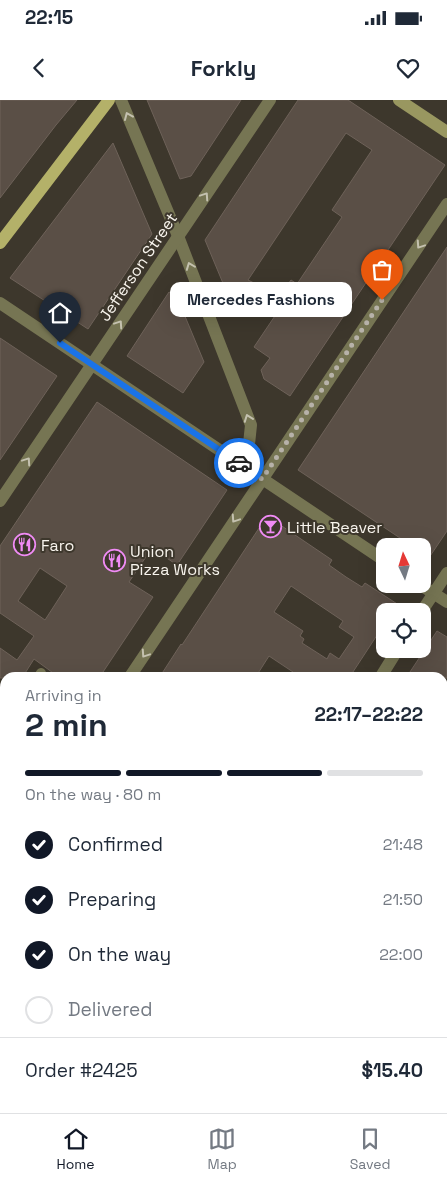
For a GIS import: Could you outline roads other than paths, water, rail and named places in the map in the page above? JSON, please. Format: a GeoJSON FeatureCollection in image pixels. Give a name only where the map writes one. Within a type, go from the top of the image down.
{"type":"FeatureCollection","features":[{"type":"Feature","properties":{"kind":"main road"},"geometry":{"type":"LineString","coordinates":[[0,243],[109,100]]}},
{"type":"Feature","properties":{"kind":"main road"},"geometry":{"type":"LineString","coordinates":[[399,100],[446,131]]}},
{"type":"Feature","properties":{"kind":"street"},"geometry":{"type":"LineString","coordinates":[[121,100],[178,236],[251,425],[249,444],[236,461]]}},
{"type":"Feature","properties":{"kind":"street","name":"Jefferson Street"},"geometry":{"type":"LineString","coordinates":[[0,502],[270,100]]}},
{"type":"Feature","properties":{"kind":"street"},"geometry":{"type":"LineString","coordinates":[[134,672],[447,204]]}},
{"type":"Feature","properties":{"kind":"street"},"geometry":{"type":"LineString","coordinates":[[0,302],[376,555]]}},
{"type":"Feature","properties":{"kind":"street"},"geometry":{"type":"LineString","coordinates":[[427,603],[447,573]]}},
{"type":"Feature","properties":{"kind":"street"},"geometry":{"type":"LineString","coordinates":[[433,593],[447,602]]}},
{"type":"Feature","properties":{"kind":"street"},"geometry":{"type":"LineString","coordinates":[[384,672],[392,658]]}},
{"type":"Feature","properties":{"kind":"place","name":"Mercedes Fashions"},"geometry":{"type":"Point","coordinates":[382,300]}},
{"type":"Feature","properties":{"kind":"place","name":"Little Beaver"},"geometry":{"type":"Point","coordinates":[271,527]}},
{"type":"Feature","properties":{"kind":"place","name":"Faro"},"geometry":{"type":"Point","coordinates":[25,545]}},
{"type":"Feature","properties":{"kind":"place","name":"Union Pizza Works"},"geometry":{"type":"Point","coordinates":[114,560]}}]}
